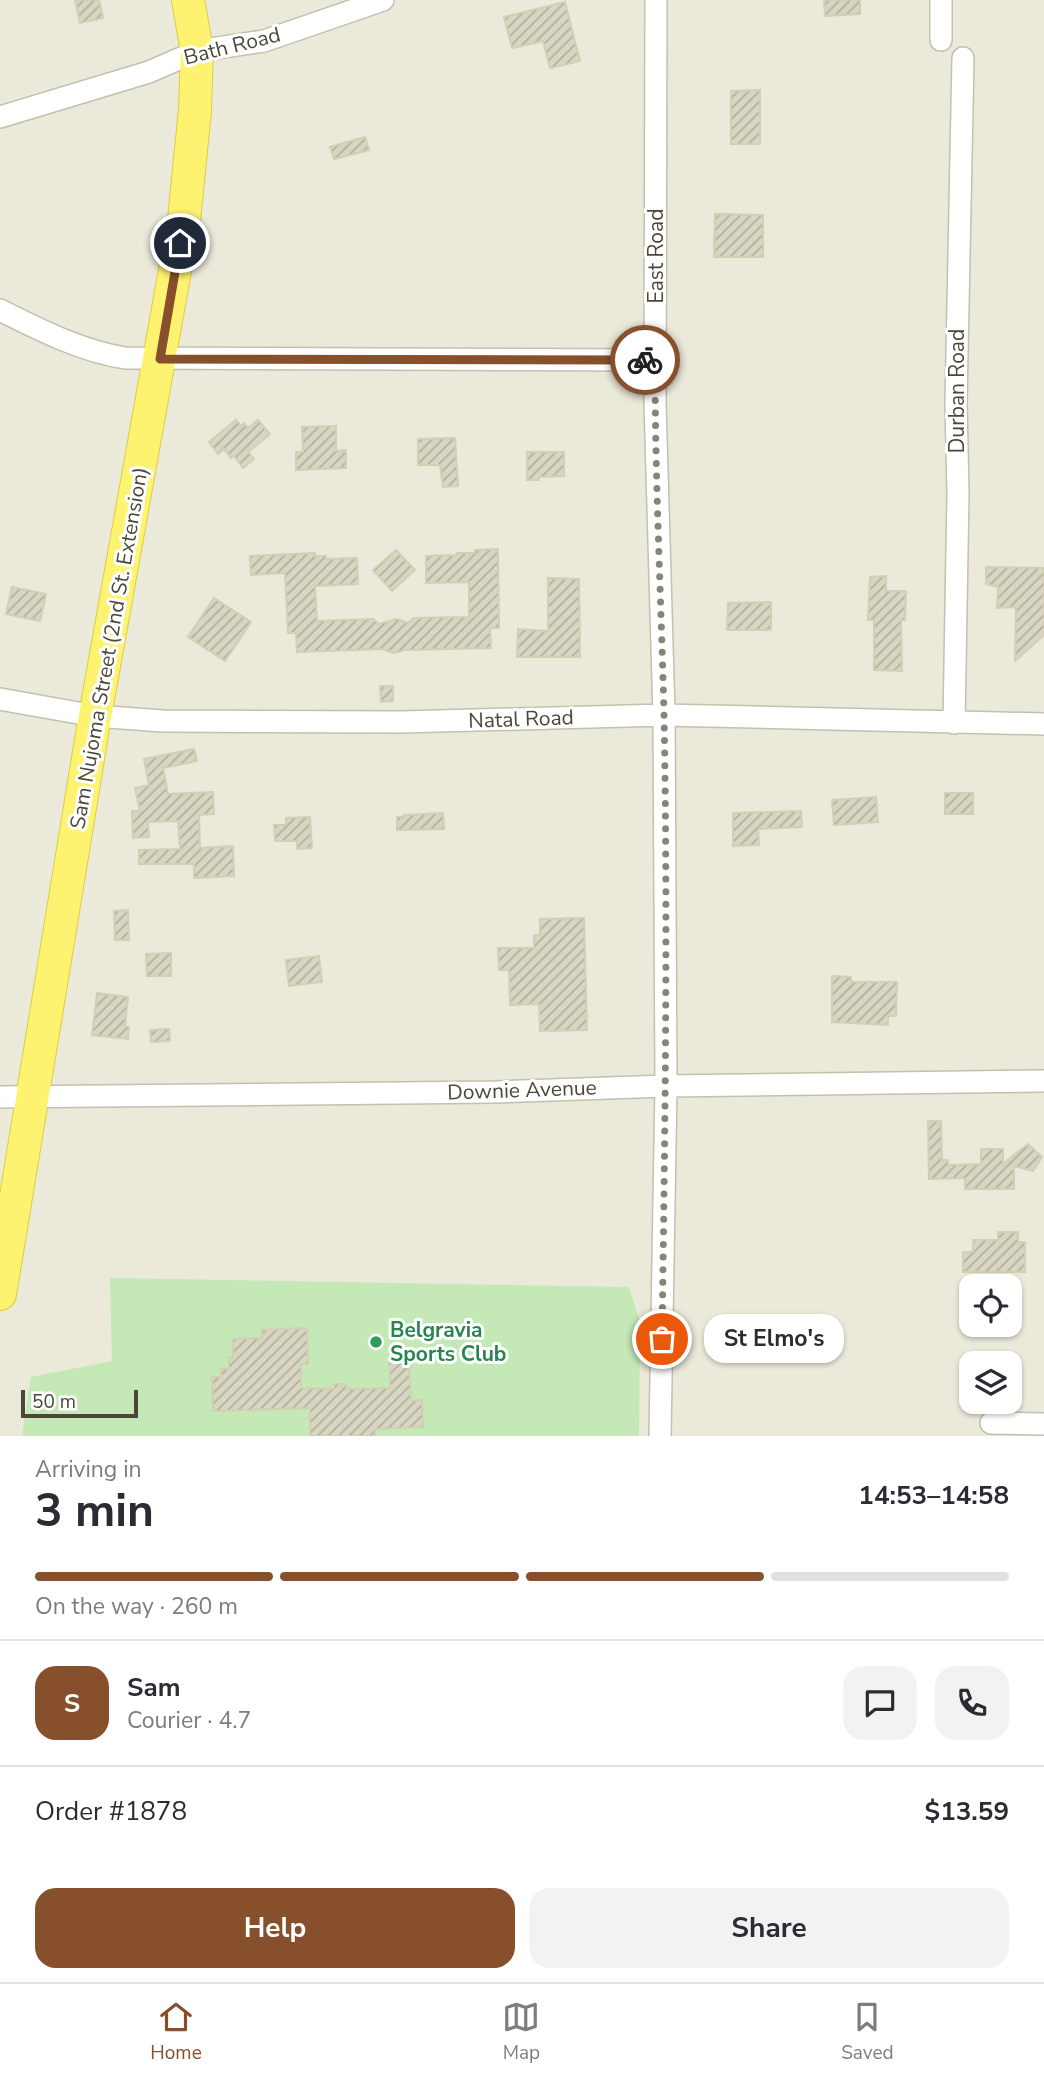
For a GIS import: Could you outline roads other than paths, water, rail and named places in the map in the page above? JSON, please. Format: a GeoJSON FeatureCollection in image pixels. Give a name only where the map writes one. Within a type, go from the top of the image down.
{"type":"FeatureCollection","features":[{"type":"Feature","properties":{"kind":"highway","name":"Sam Nujoma Street (2nd St. Extension)"},"geometry":{"type":"LineString","coordinates":[[0,1294],[95,716],[185,207],[195,110],[197,51],[188,0]]}},
{"type":"Feature","properties":{"kind":"street","name":"Bath Road"},"geometry":{"type":"LineString","coordinates":[[0,117],[149,72],[197,51],[264,41],[383,0]]}},
{"type":"Feature","properties":{"kind":"street","name":"East Road"},"geometry":{"type":"LineString","coordinates":[[656,0],[656,482],[664,715],[666,1086],[660,1436]]}},
{"type":"Feature","properties":{"kind":"street"},"geometry":{"type":"LineString","coordinates":[[941,0],[941,40]]}},
{"type":"Feature","properties":{"kind":"street","name":"Durban Road"},"geometry":{"type":"LineString","coordinates":[[954,723],[962,58]]}},
{"type":"Feature","properties":{"kind":"street"},"geometry":{"type":"LineString","coordinates":[[0,310],[103,355],[160,359],[655,360]]}},
{"type":"Feature","properties":{"kind":"street","name":"Natal Road"},"geometry":{"type":"LineString","coordinates":[[0,699],[95,716],[163,721],[381,722],[664,715],[1044,724]]}},
{"type":"Feature","properties":{"kind":"street","name":"Downie Avenue"},"geometry":{"type":"LineString","coordinates":[[0,1097],[496,1092],[666,1086],[1044,1082]]}},
{"type":"Feature","properties":{"kind":"street"},"geometry":{"type":"LineString","coordinates":[[991,1423],[1044,1424]]}},
{"type":"Feature","properties":{"kind":"place","name":"St Elmo's"},"geometry":{"type":"Point","coordinates":[662,1339]}},
{"type":"Feature","properties":{"kind":"place","name":"Belgravia Sports Club"},"geometry":{"type":"Point","coordinates":[376,1342]}}]}
